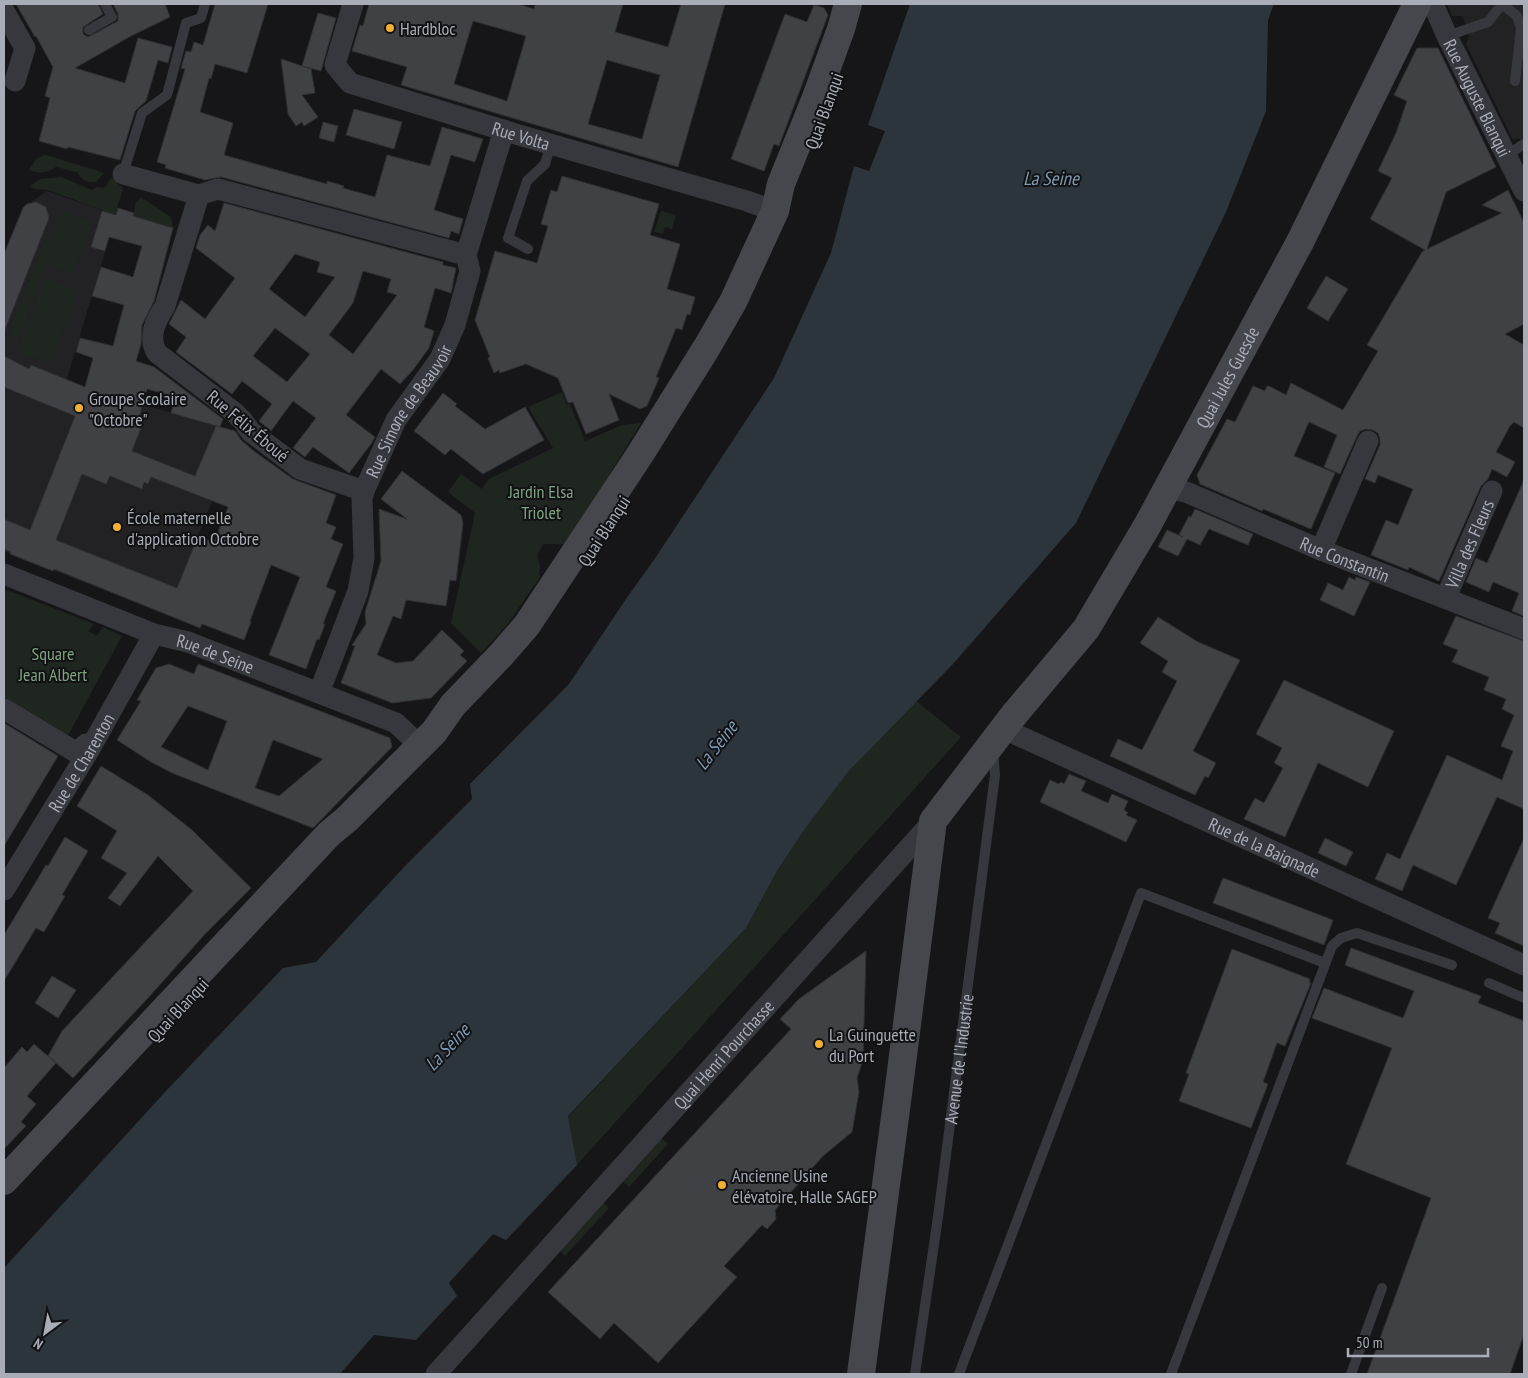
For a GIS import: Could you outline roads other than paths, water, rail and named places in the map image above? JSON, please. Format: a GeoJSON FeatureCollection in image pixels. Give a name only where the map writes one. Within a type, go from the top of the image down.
{"type":"FeatureCollection","features":[{"type":"Feature","properties":{"kind":"main road","name":"Quai Blanqui"},"geometry":{"type":"LineString","coordinates":[[4,1181],[329,834],[347,819],[427,739],[460,717],[538,631],[724,344],[733,323],[733,302],[775,212],[781,184],[815,100],[841,29],[848,4]]}},
{"type":"Feature","properties":{"kind":"main road","name":"Quai Blanqui"},"geometry":{"type":"LineString","coordinates":[[775,212],[795,190],[861,4]]}},
{"type":"Feature","properties":{"kind":"main road","name":"Quai Jules Guesde"},"geometry":{"type":"LineString","coordinates":[[999,736],[1086,628],[1168,488],[1300,242],[1417,4]]}},
{"type":"Feature","properties":{"kind":"main road","name":"Quai Henri Pourchasse"},"geometry":{"type":"LineString","coordinates":[[933,821],[999,736]]}},
{"type":"Feature","properties":{"kind":"main road","name":"Quai Blanqui"},"geometry":{"type":"LineString","coordinates":[[4,1198],[224,960],[311,870],[342,834],[347,819]]}},
{"type":"Feature","properties":{"kind":"main road"},"geometry":{"type":"LineString","coordinates":[[861,1374],[933,821]]}},
{"type":"Feature","properties":{"kind":"street","name":"Rue Volta"},"geometry":{"type":"LineString","coordinates":[[353,4],[336,65],[350,83],[748,201],[775,212]]}},
{"type":"Feature","properties":{"kind":"street","name":"Rue Auguste Blanqui"},"geometry":{"type":"LineString","coordinates":[[1433,4],[1524,191]]}},
{"type":"Feature","properties":{"kind":"street"},"geometry":{"type":"LineString","coordinates":[[4,10],[25,48],[15,81]]}},
{"type":"Feature","properties":{"kind":"street","name":"Rue Simone de Beauvoir"},"geometry":{"type":"LineString","coordinates":[[319,693],[358,591],[364,558],[362,499],[364,491],[396,420],[440,359],[455,326],[470,270],[466,255],[504,130]]}},
{"type":"Feature","properties":{"kind":"street"},"geometry":{"type":"LineString","coordinates":[[123,174],[199,195],[218,189],[466,255]]}},
{"type":"Feature","properties":{"kind":"street","name":"Rue Félix Éboué"},"geometry":{"type":"LineString","coordinates":[[199,195],[165,306],[156,320],[152,347],[157,353],[234,412],[252,432],[300,469],[364,491]]}},
{"type":"Feature","properties":{"kind":"street"},"geometry":{"type":"LineString","coordinates":[[1321,550],[1368,441]]}},
{"type":"Feature","properties":{"kind":"street","name":"Rue Constantin"},"geometry":{"type":"LineString","coordinates":[[1168,488],[1186,492],[1321,550],[1446,597],[1524,629]]}},
{"type":"Feature","properties":{"kind":"street","name":"Villa des Fleurs"},"geometry":{"type":"LineString","coordinates":[[1446,597],[1492,491]]}},
{"type":"Feature","properties":{"kind":"street","name":"Rue de Seine"},"geometry":{"type":"LineString","coordinates":[[4,574],[154,634],[188,642],[396,723],[427,739]]}},
{"type":"Feature","properties":{"kind":"street","name":"Rue de Charenton"},"geometry":{"type":"LineString","coordinates":[[4,890],[91,747],[154,634]]}},
{"type":"Feature","properties":{"kind":"street"},"geometry":{"type":"LineString","coordinates":[[4,709],[74,751],[79,751],[86,744]]}},
{"type":"Feature","properties":{"kind":"street","name":"Rue de la Baignade"},"geometry":{"type":"LineString","coordinates":[[999,736],[1524,965]]}},
{"type":"Feature","properties":{"kind":"street","name":"Quai Henri Pourchasse"},"geometry":{"type":"LineString","coordinates":[[436,1374],[933,821]]}},
{"type":"Feature","properties":{"kind":"lane"},"geometry":{"type":"LineString","coordinates":[[89,30],[112,17],[105,4]]}},
{"type":"Feature","properties":{"kind":"lane"},"geometry":{"type":"LineString","coordinates":[[123,174],[142,112],[166,95],[186,23],[201,18],[205,4]]}},
{"type":"Feature","properties":{"kind":"lane"},"geometry":{"type":"LineString","coordinates":[[1447,36],[1488,22],[1502,4],[1521,17],[1515,81]]}},
{"type":"Feature","properties":{"kind":"lane"},"geometry":{"type":"LineString","coordinates":[[528,248],[508,238],[527,181],[545,164],[551,144]]}},
{"type":"Feature","properties":{"kind":"lane"},"geometry":{"type":"LineString","coordinates":[[1506,156],[1524,144]]}},
{"type":"Feature","properties":{"kind":"lane","name":"Avenue de l'Industrie"},"geometry":{"type":"LineString","coordinates":[[915,1374],[938,1216],[999,736]]}},
{"type":"Feature","properties":{"kind":"lane"},"geometry":{"type":"LineString","coordinates":[[959,1374],[1141,893],[1325,963]]}},
{"type":"Feature","properties":{"kind":"lane"},"geometry":{"type":"LineString","coordinates":[[1171,1374],[1332,946],[1341,938],[1357,933],[1452,964]]}},
{"type":"Feature","properties":{"kind":"lane"},"geometry":{"type":"LineString","coordinates":[[1489,983],[1524,998]]}},
{"type":"Feature","properties":{"kind":"lane"},"geometry":{"type":"LineString","coordinates":[[1350,1374],[1382,1288]]}},
{"type":"Feature","properties":{"kind":"water","name":"La Seine"},"geometry":{"type":"Polygon","coordinates":[[[910,4],[1274,4],[1268,20],[1266,111],[1226,212],[1076,523],[953,664],[848,772],[802,833],[777,871],[746,928],[568,1116],[577,1165],[506,1240],[493,1234],[449,1283],[457,1296],[416,1340],[374,1335],[340,1374],[4,1374],[4,1268],[166,1091],[283,968],[316,962],[406,865],[472,799],[470,784],[569,684],[654,560],[774,378],[831,253],[854,166],[869,171],[885,131],[868,125],[910,4]]]}},
{"type":"Feature","properties":{"kind":"place","name":"Hardbloc"},"geometry":{"type":"Point","coordinates":[390,28]}},
{"type":"Feature","properties":{"kind":"place","name":"Groupe Scolaire \"Octobre\""},"geometry":{"type":"Point","coordinates":[79,408]}},
{"type":"Feature","properties":{"kind":"place","name":"École maternelle d'application Octobre"},"geometry":{"type":"Point","coordinates":[117,527]}},
{"type":"Feature","properties":{"kind":"place","name":"La Guinguette du Port"},"geometry":{"type":"Point","coordinates":[819,1044]}},
{"type":"Feature","properties":{"kind":"place","name":"Ancienne Usine élévatoire, Halle SAGEP"},"geometry":{"type":"Point","coordinates":[722,1185]}},
{"type":"Feature","properties":{"kind":"park label","name":"Jardin Elsa Triolet"},"geometry":{"type":"Point","coordinates":[541,501]}},
{"type":"Feature","properties":{"kind":"park label","name":"Square Jean Albert"},"geometry":{"type":"Point","coordinates":[53,663]}}]}
